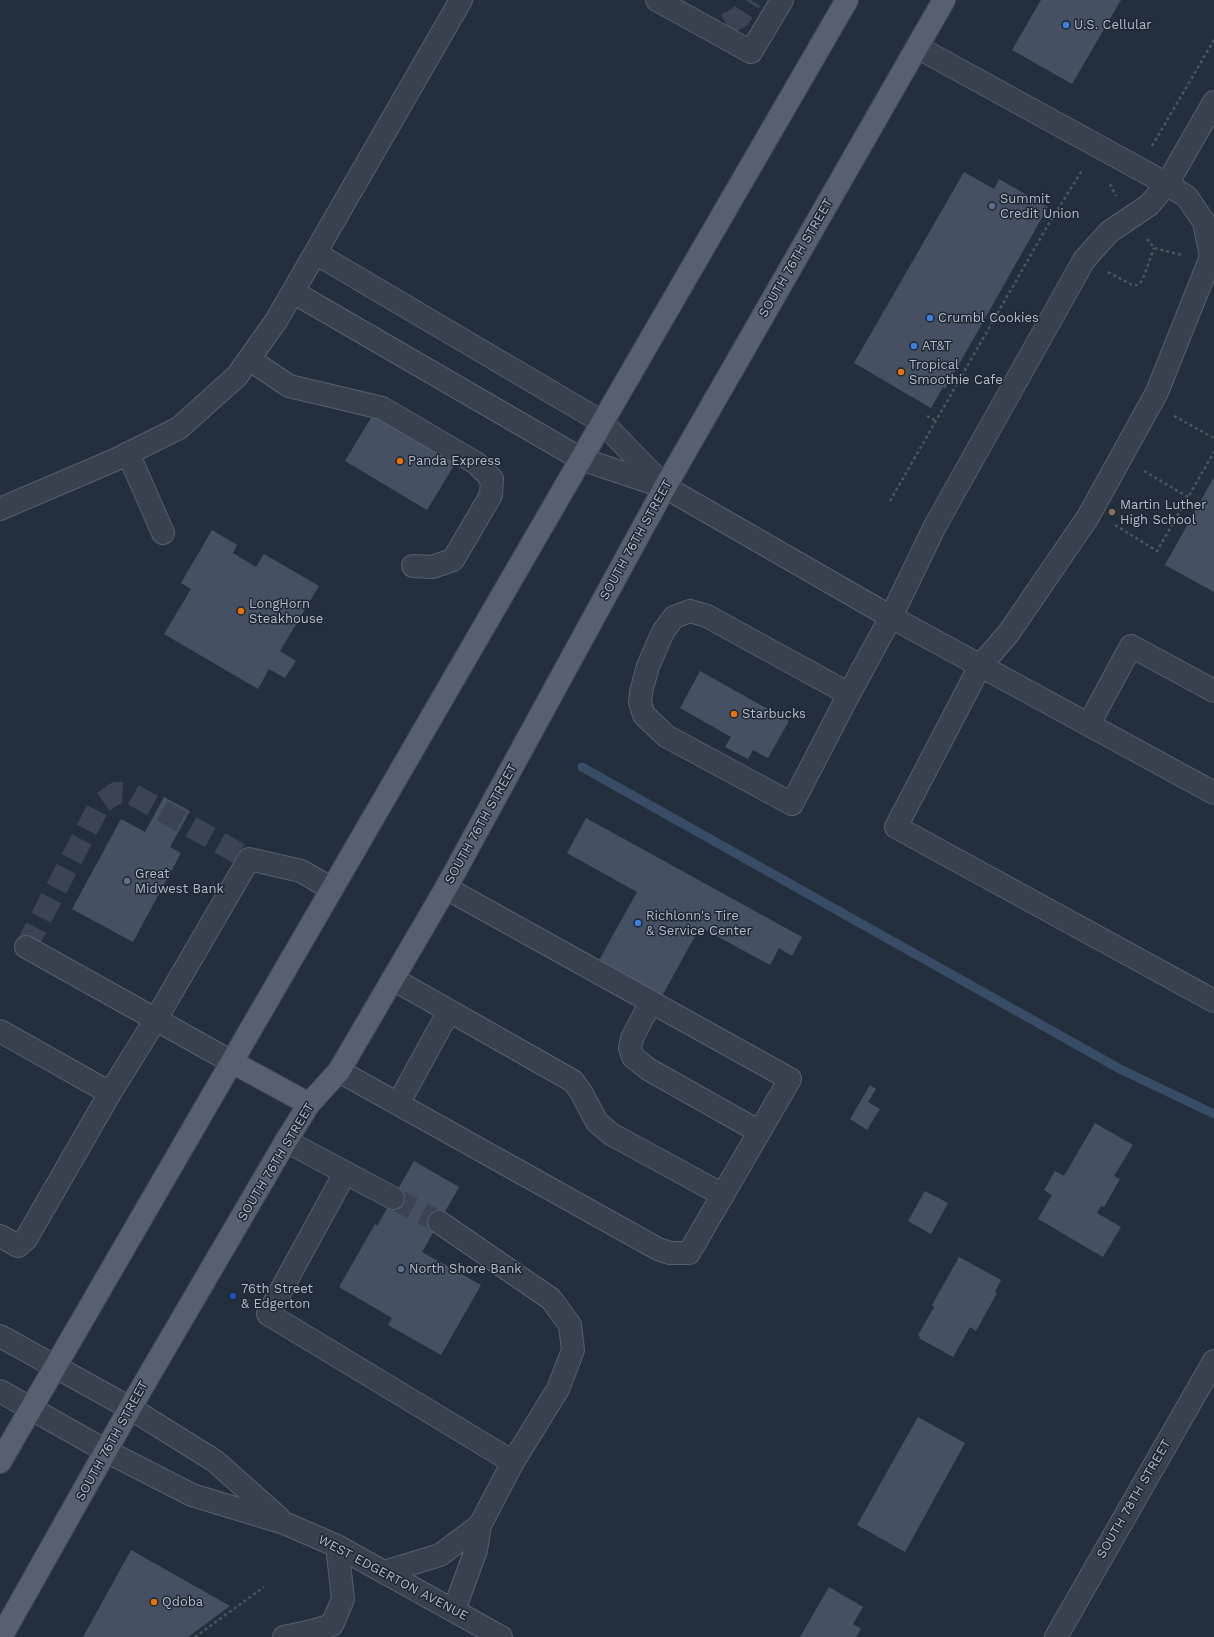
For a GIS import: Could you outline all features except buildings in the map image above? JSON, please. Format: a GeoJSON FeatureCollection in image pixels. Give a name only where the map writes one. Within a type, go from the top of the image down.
{"type":"FeatureCollection","features":[{"type":"Feature","properties":{"kind":"main road"},"geometry":{"type":"LineString","coordinates":[[0,1462],[847,0]]}},
{"type":"Feature","properties":{"kind":"main road","name":"SOUTH 76TH STREET"},"geometry":{"type":"LineString","coordinates":[[1,1637],[130,1408],[286,1141],[309,1104],[339,1071],[446,888],[665,487],[944,0]]}},
{"type":"Feature","properties":{"kind":"main road"},"geometry":{"type":"LineString","coordinates":[[232,1062],[309,1104]]}},
{"type":"Feature","properties":{"kind":"street"},"geometry":{"type":"LineString","coordinates":[[0,509],[128,453],[179,428],[238,376],[276,321],[461,0]]}},
{"type":"Feature","properties":{"kind":"street"},"geometry":{"type":"LineString","coordinates":[[657,0],[719,27],[751,52],[782,0]]}},
{"type":"Feature","properties":{"kind":"street"},"geometry":{"type":"LineString","coordinates":[[917,47],[1167,184],[1187,197],[1204,222],[1211,257],[1157,392],[1088,518],[1008,634],[980,666],[896,827],[1214,1001]]}},
{"type":"Feature","properties":{"kind":"street"},"geometry":{"type":"LineString","coordinates":[[849,694],[707,616],[690,611],[674,617],[663,632],[648,666],[640,702],[644,715],[666,736],[792,804],[891,616],[935,526],[1084,260],[1109,232],[1149,205],[1167,184],[1214,104]]}},
{"type":"Feature","properties":{"kind":"street"},"geometry":{"type":"LineString","coordinates":[[315,253],[602,422],[665,487]]}},
{"type":"Feature","properties":{"kind":"street"},"geometry":{"type":"LineString","coordinates":[[293,292],[581,459],[665,487],[980,666],[1214,793]]}},
{"type":"Feature","properties":{"kind":"street"},"geometry":{"type":"LineString","coordinates":[[249,359],[289,386],[382,408],[476,463],[492,479],[492,495],[453,560],[432,567],[413,566]]}},
{"type":"Feature","properties":{"kind":"street"},"geometry":{"type":"LineString","coordinates":[[128,453],[162,533]]}},
{"type":"Feature","properties":{"kind":"street"},"geometry":{"type":"LineString","coordinates":[[1089,724],[1131,646],[1214,690]]}},
{"type":"Feature","properties":{"kind":"street"},"geometry":{"type":"LineString","coordinates":[[0,1236],[18,1246],[26,1239],[110,1093],[156,1019],[249,859],[301,871],[332,889]]}},
{"type":"Feature","properties":{"kind":"street"},"geometry":{"type":"LineString","coordinates":[[339,1071],[658,1249],[670,1253],[689,1254],[758,1131],[790,1079],[446,888]]}},
{"type":"Feature","properties":{"kind":"street"},"geometry":{"type":"LineString","coordinates":[[26,948],[232,1062]]}},
{"type":"Feature","properties":{"kind":"street"},"geometry":{"type":"LineString","coordinates":[[393,979],[573,1081],[581,1092],[597,1122],[611,1134],[723,1195]]}},
{"type":"Feature","properties":{"kind":"street"},"geometry":{"type":"LineString","coordinates":[[651,1002],[632,1038],[630,1048],[633,1057],[648,1069],[758,1131]]}},
{"type":"Feature","properties":{"kind":"street"},"geometry":{"type":"LineString","coordinates":[[398,1104],[450,1011]]}},
{"type":"Feature","properties":{"kind":"street"},"geometry":{"type":"LineString","coordinates":[[0,1031],[110,1093]]}},
{"type":"Feature","properties":{"kind":"street"},"geometry":{"type":"LineString","coordinates":[[286,1141],[393,1198]]}},
{"type":"Feature","properties":{"kind":"street"},"geometry":{"type":"LineString","coordinates":[[345,1173],[268,1314],[513,1462]]}},
{"type":"Feature","properties":{"kind":"street"},"geometry":{"type":"LineString","coordinates":[[439,1222],[551,1299],[570,1324],[573,1350],[558,1389],[513,1462],[480,1525],[476,1550],[454,1610]]}},
{"type":"Feature","properties":{"kind":"street","name":"WEST EDGERTON AVENUE"},"geometry":{"type":"LineString","coordinates":[[0,1336],[130,1408],[215,1462],[284,1523]]}},
{"type":"Feature","properties":{"kind":"street","name":"SOUTH 78TH STREET"},"geometry":{"type":"LineString","coordinates":[[1056,1637],[1214,1361]]}},
{"type":"Feature","properties":{"kind":"street","name":"WEST EDGERTON AVENUE"},"geometry":{"type":"LineString","coordinates":[[0,1391],[106,1451],[192,1495],[284,1523],[338,1546],[501,1637]]}},
{"type":"Feature","properties":{"kind":"street"},"geometry":{"type":"LineString","coordinates":[[384,1572],[440,1555],[480,1525]]}},
{"type":"Feature","properties":{"kind":"street"},"geometry":{"type":"LineString","coordinates":[[284,1637],[332,1625],[343,1599],[338,1546]]}},
{"type":"Feature","properties":{"kind":"path"},"geometry":{"type":"LineString","coordinates":[[1149,151],[1214,40]]}},
{"type":"Feature","properties":{"kind":"path"},"geometry":{"type":"LineString","coordinates":[[890,500],[1048,225],[1084,167]]}},
{"type":"Feature","properties":{"kind":"path"},"geometry":{"type":"LineString","coordinates":[[1107,179],[1120,202],[1154,248],[1209,262]]}},
{"type":"Feature","properties":{"kind":"path"},"geometry":{"type":"LineString","coordinates":[[1084,260],[1132,285],[1137,285],[1141,282],[1144,276],[1154,248]]}},
{"type":"Feature","properties":{"kind":"path"},"geometry":{"type":"LineString","coordinates":[[1169,413],[1214,438]]}},
{"type":"Feature","properties":{"kind":"path"},"geometry":{"type":"LineString","coordinates":[[927,416],[936,421]]}},
{"type":"Feature","properties":{"kind":"path"},"geometry":{"type":"LineString","coordinates":[[1108,522],[1157,551],[1214,452]]}},
{"type":"Feature","properties":{"kind":"path"},"geometry":{"type":"LineString","coordinates":[[1138,468],[1188,497]]}},
{"type":"Feature","properties":{"kind":"path"},"geometry":{"type":"LineString","coordinates":[[195,1637],[264,1587]]}},
{"type":"Feature","properties":{"kind":"waterway"},"geometry":{"type":"LineString","coordinates":[[582,767],[1120,1069],[1214,1114]]}},
{"type":"Feature","properties":{"kind":"tunnel"},"geometry":{"type":"LineString","coordinates":[[726,24],[740,17],[751,0]]}},
{"type":"Feature","properties":{"kind":"tunnel"},"geometry":{"type":"LineString","coordinates":[[26,947],[100,804],[116,793],[132,794],[249,859]]}},
{"type":"Feature","properties":{"kind":"tunnel"},"geometry":{"type":"LineString","coordinates":[[393,1198],[439,1222]]}},
{"type":"Feature","properties":{"kind":"place","name":"U.S. Cellular"},"geometry":{"type":"Point","coordinates":[1066,25]}},
{"type":"Feature","properties":{"kind":"place","name":"Summit Credit Union"},"geometry":{"type":"Point","coordinates":[992,206]}},
{"type":"Feature","properties":{"kind":"place","name":"Crumbl Cookies"},"geometry":{"type":"Point","coordinates":[930,318]}},
{"type":"Feature","properties":{"kind":"place","name":"AT&T"},"geometry":{"type":"Point","coordinates":[914,346]}},
{"type":"Feature","properties":{"kind":"place","name":"Tropical Smoothie Cafe"},"geometry":{"type":"Point","coordinates":[901,372]}},
{"type":"Feature","properties":{"kind":"place","name":"Panda Express"},"geometry":{"type":"Point","coordinates":[400,461]}},
{"type":"Feature","properties":{"kind":"place","name":"Martin Luther High School"},"geometry":{"type":"Point","coordinates":[1112,512]}},
{"type":"Feature","properties":{"kind":"place","name":"LongHorn Steakhouse"},"geometry":{"type":"Point","coordinates":[241,611]}},
{"type":"Feature","properties":{"kind":"place","name":"Starbucks"},"geometry":{"type":"Point","coordinates":[734,714]}},
{"type":"Feature","properties":{"kind":"place","name":"Great Midwest Bank"},"geometry":{"type":"Point","coordinates":[127,881]}},
{"type":"Feature","properties":{"kind":"place","name":"Richlonn's Tire & Service Center"},"geometry":{"type":"Point","coordinates":[638,923]}},
{"type":"Feature","properties":{"kind":"place","name":"North Shore Bank"},"geometry":{"type":"Point","coordinates":[401,1269]}},
{"type":"Feature","properties":{"kind":"place","name":"76th Street & Edgerton"},"geometry":{"type":"Point","coordinates":[233,1296]}},
{"type":"Feature","properties":{"kind":"place","name":"Qdoba"},"geometry":{"type":"Point","coordinates":[154,1602]}}]}
